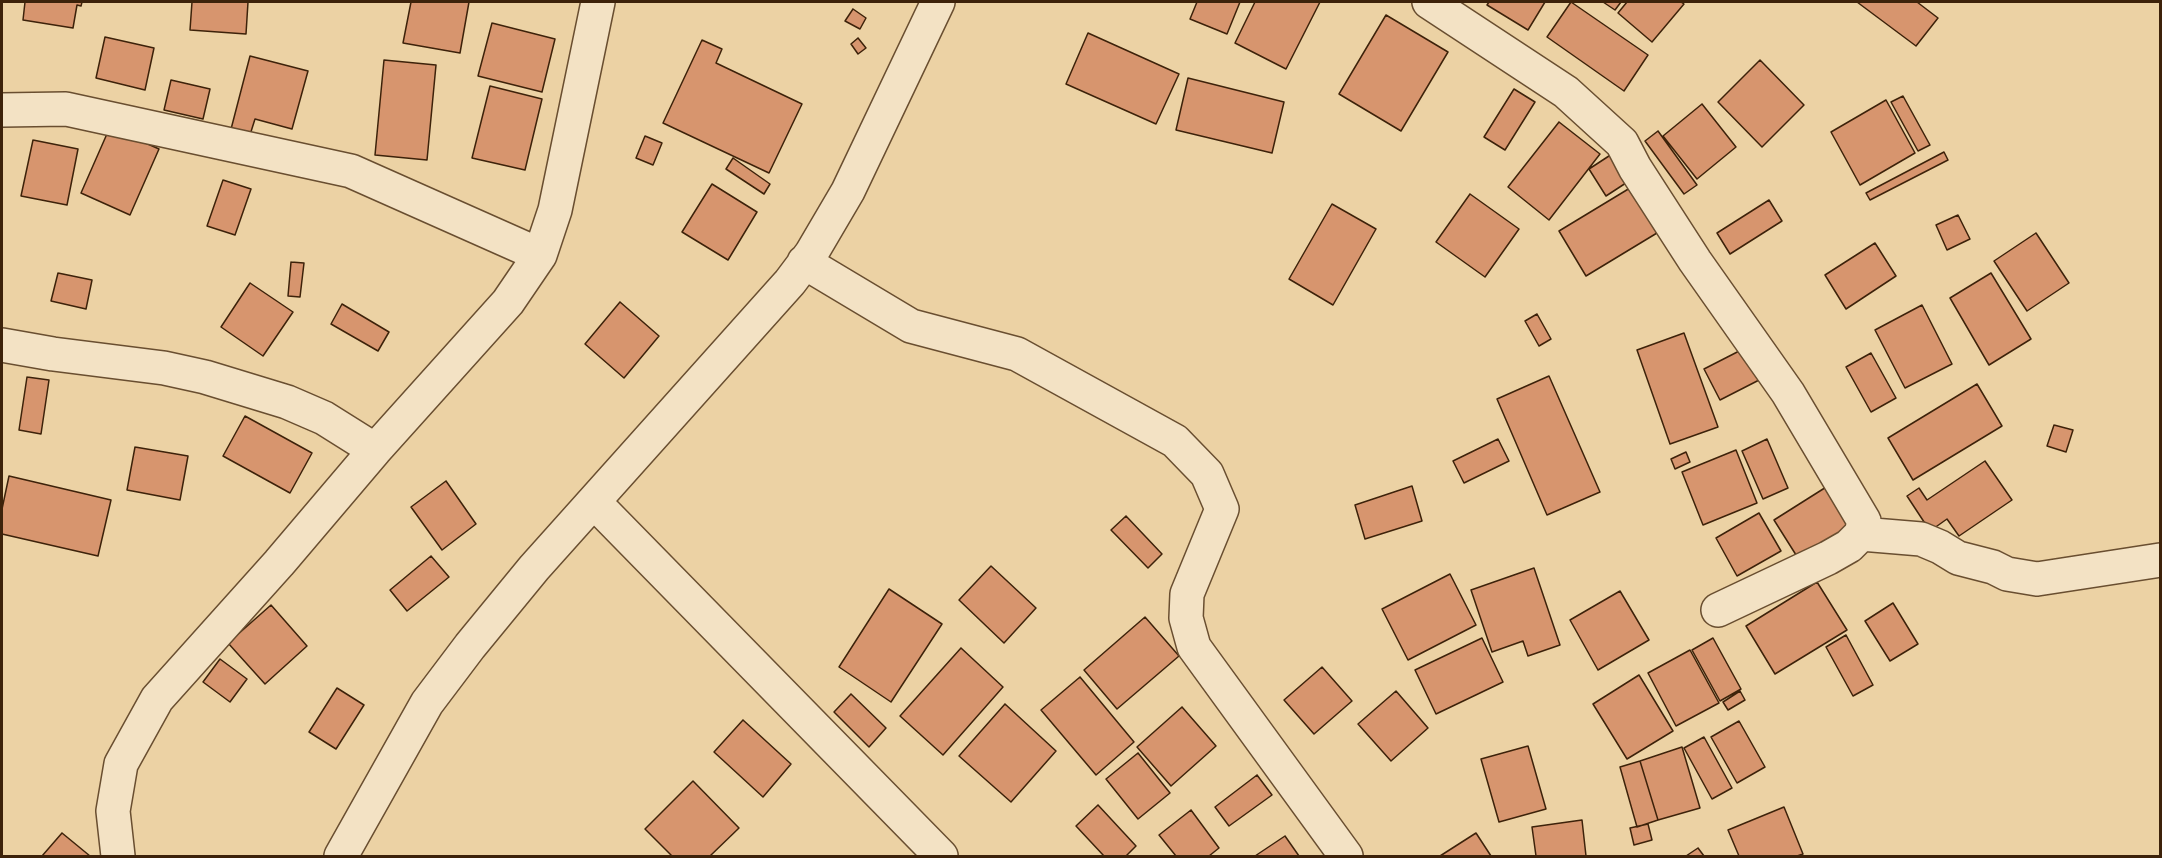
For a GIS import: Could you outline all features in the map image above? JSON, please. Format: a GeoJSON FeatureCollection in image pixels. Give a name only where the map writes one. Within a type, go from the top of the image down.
{"type":"FeatureCollection","features":[{"type":"Feature","properties":{"kind":"street"},"geometry":{"type":"LineString","coordinates":[[118,856],[113,811],[121,764],[157,699],[508,302],[540,255],[555,210],[598,2]]}},
{"type":"Feature","properties":{"kind":"street"},"geometry":{"type":"LineString","coordinates":[[340,856],[427,703],[470,646],[527,577],[790,282],[811,254],[848,191],[938,2]]}},
{"type":"Feature","properties":{"kind":"street"},"geometry":{"type":"LineString","coordinates":[[1429,2],[1566,92],[1622,143],[1635,168],[1695,261],[1788,393],[1864,521],[1861,534],[1850,546],[1718,610]]}},
{"type":"Feature","properties":{"kind":"street"},"geometry":{"type":"LineString","coordinates":[[2,110],[66,109],[351,171],[540,255]]}},
{"type":"Feature","properties":{"kind":"street"},"geometry":{"type":"LineString","coordinates":[[804,262],[911,326],[1017,354],[1175,441],[1207,474],[1222,509],[1187,594],[1186,618],[1194,647],[1346,856]]}},
{"type":"Feature","properties":{"kind":"street"},"geometry":{"type":"LineString","coordinates":[[2,345],[164,368],[205,377],[287,402],[324,418],[375,450]]}},
{"type":"Feature","properties":{"kind":"street"},"geometry":{"type":"LineString","coordinates":[[594,501],[941,856]]}},
{"type":"Feature","properties":{"kind":"street"},"geometry":{"type":"LineString","coordinates":[[1861,534],[1921,539],[1958,558],[1993,567],[2007,574],[2037,579],[2160,560]]}},
{"type":"Feature","properties":{"kind":"building"},"geometry":{"type":"Polygon","coordinates":[[[25,2],[82,2],[81,6],[77,5],[73,28],[23,20],[25,2]]]}},
{"type":"Feature","properties":{"kind":"building"},"geometry":{"type":"Polygon","coordinates":[[[192,2],[248,2],[246,34],[190,30],[192,2]]]}},
{"type":"Feature","properties":{"kind":"building"},"geometry":{"type":"Polygon","coordinates":[[[411,2],[469,2],[460,53],[403,43],[411,2]]]}},
{"type":"Feature","properties":{"kind":"building"},"geometry":{"type":"Polygon","coordinates":[[[1197,2],[1240,2],[1227,34],[1190,19],[1197,2]]]}},
{"type":"Feature","properties":{"kind":"building"},"geometry":{"type":"Polygon","coordinates":[[[1255,2],[1320,2],[1286,69],[1235,43],[1255,2]]]}},
{"type":"Feature","properties":{"kind":"building"},"geometry":{"type":"Polygon","coordinates":[[[1489,2],[1545,2],[1528,30],[1487,5],[1489,2]]]}},
{"type":"Feature","properties":{"kind":"building"},"geometry":{"type":"Polygon","coordinates":[[[1571,2],[1648,55],[1624,91],[1547,37],[1571,2]]]}},
{"type":"Feature","properties":{"kind":"building"},"geometry":{"type":"Polygon","coordinates":[[[1603,2],[1621,2],[1615,10],[1603,2]]]}},
{"type":"Feature","properties":{"kind":"building"},"geometry":{"type":"Polygon","coordinates":[[[1627,2],[1681,2],[1684,4],[1652,42],[1618,13],[1627,2]]]}},
{"type":"Feature","properties":{"kind":"building"},"geometry":{"type":"Polygon","coordinates":[[[1857,2],[1917,2],[1938,18],[1916,46],[1857,2]]]}},
{"type":"Feature","properties":{"kind":"building"},"geometry":{"type":"Polygon","coordinates":[[[853,9],[866,18],[860,29],[845,21],[853,9]]]}},
{"type":"Feature","properties":{"kind":"building"},"geometry":{"type":"Polygon","coordinates":[[[1386,15],[1448,52],[1401,131],[1339,94],[1386,15]]]}},
{"type":"Feature","properties":{"kind":"building"},"geometry":{"type":"Polygon","coordinates":[[[492,23],[555,39],[542,92],[478,76],[492,23]]]}},
{"type":"Feature","properties":{"kind":"building"},"geometry":{"type":"Polygon","coordinates":[[[1088,33],[1179,74],[1156,124],[1066,84],[1088,33]]]}},
{"type":"Feature","properties":{"kind":"building"},"geometry":{"type":"Polygon","coordinates":[[[105,37],[154,48],[145,90],[96,78],[105,37]]]}},
{"type":"Feature","properties":{"kind":"building"},"geometry":{"type":"Polygon","coordinates":[[[858,38],[866,48],[858,54],[851,44],[858,38]]]}},
{"type":"Feature","properties":{"kind":"building"},"geometry":{"type":"Polygon","coordinates":[[[702,40],[722,49],[716,63],[802,104],[769,173],[663,123],[702,40]]]}},
{"type":"Feature","properties":{"kind":"building"},"geometry":{"type":"Polygon","coordinates":[[[250,56],[308,71],[292,129],[255,119],[249,138],[230,133],[250,56]]]}},
{"type":"Feature","properties":{"kind":"building"},"geometry":{"type":"Polygon","coordinates":[[[384,60],[436,65],[427,160],[375,155],[384,60]]]}},
{"type":"Feature","properties":{"kind":"building"},"geometry":{"type":"Polygon","coordinates":[[[1760,60],[1804,105],[1762,147],[1718,102],[1760,60]]]}},
{"type":"Feature","properties":{"kind":"building"},"geometry":{"type":"Polygon","coordinates":[[[1188,78],[1284,102],[1272,153],[1176,130],[1188,78]]]}},
{"type":"Feature","properties":{"kind":"building"},"geometry":{"type":"Polygon","coordinates":[[[171,80],[210,89],[203,119],[164,110],[171,80]]]}},
{"type":"Feature","properties":{"kind":"building"},"geometry":{"type":"Polygon","coordinates":[[[490,86],[542,99],[525,170],[472,158],[490,86]]]}},
{"type":"Feature","properties":{"kind":"building"},"geometry":{"type":"Polygon","coordinates":[[[1514,89],[1535,102],[1505,150],[1484,137],[1514,89]]]}},
{"type":"Feature","properties":{"kind":"building"},"geometry":{"type":"Polygon","coordinates":[[[1903,96],[1930,145],[1918,151],[1891,102],[1903,96]]]}},
{"type":"Feature","properties":{"kind":"building"},"geometry":{"type":"Polygon","coordinates":[[[1886,100],[1915,153],[1860,185],[1831,132],[1886,100]]]}},
{"type":"Feature","properties":{"kind":"building"},"geometry":{"type":"Polygon","coordinates":[[[1702,104],[1736,147],[1697,179],[1663,136],[1702,104]]]}},
{"type":"Feature","properties":{"kind":"building"},"geometry":{"type":"Polygon","coordinates":[[[1559,122],[1600,154],[1549,220],[1508,187],[1559,122]]]}},
{"type":"Feature","properties":{"kind":"building"},"geometry":{"type":"Polygon","coordinates":[[[110,127],[159,149],[130,215],[81,193],[110,127]]]}},
{"type":"Feature","properties":{"kind":"building"},"geometry":{"type":"Polygon","coordinates":[[[1658,131],[1697,185],[1684,194],[1645,141],[1658,131]]]}},
{"type":"Feature","properties":{"kind":"building"},"geometry":{"type":"Polygon","coordinates":[[[645,136],[662,143],[653,165],[636,158],[645,136]]]}},
{"type":"Feature","properties":{"kind":"building"},"geometry":{"type":"Polygon","coordinates":[[[33,140],[78,149],[67,205],[21,196],[33,140]]]}},
{"type":"Feature","properties":{"kind":"building"},"geometry":{"type":"Polygon","coordinates":[[[1944,152],[1948,160],[1870,200],[1866,193],[1944,152]]]}},
{"type":"Feature","properties":{"kind":"building"},"geometry":{"type":"Polygon","coordinates":[[[1612,154],[1629,181],[1606,196],[1589,169],[1612,154]]]}},
{"type":"Feature","properties":{"kind":"building"},"geometry":{"type":"Polygon","coordinates":[[[733,158],[770,184],[764,194],[726,169],[733,158]]]}},
{"type":"Feature","properties":{"kind":"building"},"geometry":{"type":"Polygon","coordinates":[[[223,180],[251,189],[235,235],[207,226],[223,180]]]}},
{"type":"Feature","properties":{"kind":"building"},"geometry":{"type":"Polygon","coordinates":[[[712,184],[757,212],[728,260],[682,232],[712,184]]]}},
{"type":"Feature","properties":{"kind":"building"},"geometry":{"type":"Polygon","coordinates":[[[1630,188],[1657,233],[1586,276],[1559,231],[1630,188]]]}},
{"type":"Feature","properties":{"kind":"building"},"geometry":{"type":"Polygon","coordinates":[[[1470,194],[1519,229],[1485,277],[1436,242],[1470,194]]]}},
{"type":"Feature","properties":{"kind":"building"},"geometry":{"type":"Polygon","coordinates":[[[1769,200],[1782,221],[1730,254],[1717,233],[1769,200]]]}},
{"type":"Feature","properties":{"kind":"building"},"geometry":{"type":"Polygon","coordinates":[[[1332,204],[1376,229],[1333,305],[1289,279],[1332,204]]]}},
{"type":"Feature","properties":{"kind":"building"},"geometry":{"type":"Polygon","coordinates":[[[1958,215],[1970,239],[1947,250],[1936,225],[1958,215]]]}},
{"type":"Feature","properties":{"kind":"building"},"geometry":{"type":"Polygon","coordinates":[[[2036,233],[2069,283],[2027,311],[1994,261],[2036,233]]]}},
{"type":"Feature","properties":{"kind":"building"},"geometry":{"type":"Polygon","coordinates":[[[1875,243],[1896,276],[1846,309],[1825,275],[1875,243]]]}},
{"type":"Feature","properties":{"kind":"building"},"geometry":{"type":"Polygon","coordinates":[[[291,262],[304,263],[300,297],[288,296],[291,262]]]}},
{"type":"Feature","properties":{"kind":"building"},"geometry":{"type":"Polygon","coordinates":[[[58,273],[92,280],[86,309],[51,301],[58,273]]]}},
{"type":"Feature","properties":{"kind":"building"},"geometry":{"type":"Polygon","coordinates":[[[1991,273],[2031,339],[1989,365],[1950,298],[1991,273]]]}},
{"type":"Feature","properties":{"kind":"building"},"geometry":{"type":"Polygon","coordinates":[[[250,283],[293,312],[263,356],[221,327],[250,283]]]}},
{"type":"Feature","properties":{"kind":"building"},"geometry":{"type":"Polygon","coordinates":[[[620,302],[659,336],[624,378],[585,344],[620,302]]]}},
{"type":"Feature","properties":{"kind":"building"},"geometry":{"type":"Polygon","coordinates":[[[342,304],[389,332],[378,351],[331,324],[342,304]]]}},
{"type":"Feature","properties":{"kind":"building"},"geometry":{"type":"Polygon","coordinates":[[[1922,305],[1952,364],[1905,388],[1875,330],[1922,305]]]}},
{"type":"Feature","properties":{"kind":"building"},"geometry":{"type":"Polygon","coordinates":[[[1537,314],[1551,339],[1539,346],[1525,321],[1537,314]]]}},
{"type":"Feature","properties":{"kind":"building"},"geometry":{"type":"Polygon","coordinates":[[[1684,333],[1718,427],[1670,444],[1637,350],[1684,333]]]}},
{"type":"Feature","properties":{"kind":"building"},"geometry":{"type":"Polygon","coordinates":[[[1749,346],[1765,377],[1720,400],[1704,369],[1749,346]]]}},
{"type":"Feature","properties":{"kind":"building"},"geometry":{"type":"Polygon","coordinates":[[[1871,353],[1896,398],[1871,412],[1846,367],[1871,353]]]}},
{"type":"Feature","properties":{"kind":"building"},"geometry":{"type":"Polygon","coordinates":[[[1549,376],[1600,492],[1547,515],[1497,399],[1549,376]]]}},
{"type":"Feature","properties":{"kind":"building"},"geometry":{"type":"Polygon","coordinates":[[[27,377],[49,380],[41,434],[19,430],[27,377]]]}},
{"type":"Feature","properties":{"kind":"building"},"geometry":{"type":"Polygon","coordinates":[[[1977,384],[2002,426],[1913,480],[1888,438],[1977,384]]]}},
{"type":"Feature","properties":{"kind":"building"},"geometry":{"type":"Polygon","coordinates":[[[245,416],[312,453],[290,493],[223,456],[245,416]]]}},
{"type":"Feature","properties":{"kind":"building"},"geometry":{"type":"Polygon","coordinates":[[[2054,425],[2073,430],[2066,452],[2047,446],[2054,425]]]}},
{"type":"Feature","properties":{"kind":"building"},"geometry":{"type":"Polygon","coordinates":[[[1498,439],[1509,461],[1464,483],[1453,461],[1498,439]]]}},
{"type":"Feature","properties":{"kind":"building"},"geometry":{"type":"Polygon","coordinates":[[[1767,439],[1788,488],[1763,499],[1742,451],[1767,439]]]}},
{"type":"Feature","properties":{"kind":"building"},"geometry":{"type":"Polygon","coordinates":[[[135,447],[188,456],[180,500],[127,490],[135,447]]]}},
{"type":"Feature","properties":{"kind":"building"},"geometry":{"type":"Polygon","coordinates":[[[1736,450],[1757,503],[1703,525],[1682,472],[1736,450]]]}},
{"type":"Feature","properties":{"kind":"building"},"geometry":{"type":"Polygon","coordinates":[[[1686,452],[1690,462],[1675,469],[1671,459],[1686,452]]]}},
{"type":"Feature","properties":{"kind":"building"},"geometry":{"type":"Polygon","coordinates":[[[1985,461],[2012,500],[1959,536],[1947,519],[1930,531],[1907,496],[1919,488],[1927,500],[1985,461]]]}},
{"type":"Feature","properties":{"kind":"building"},"geometry":{"type":"Polygon","coordinates":[[[9,476],[111,500],[98,556],[2,534],[2,509],[9,476]]]}},
{"type":"Feature","properties":{"kind":"building"},"geometry":{"type":"Polygon","coordinates":[[[446,481],[476,524],[442,550],[411,507],[446,481]]]}},
{"type":"Feature","properties":{"kind":"building"},"geometry":{"type":"Polygon","coordinates":[[[1831,484],[1860,530],[1803,566],[1774,520],[1831,484]]]}},
{"type":"Feature","properties":{"kind":"building"},"geometry":{"type":"Polygon","coordinates":[[[1412,486],[1422,521],[1365,539],[1355,505],[1412,486]]]}},
{"type":"Feature","properties":{"kind":"building"},"geometry":{"type":"Polygon","coordinates":[[[1759,513],[1781,551],[1737,576],[1716,538],[1759,513]]]}},
{"type":"Feature","properties":{"kind":"building"},"geometry":{"type":"Polygon","coordinates":[[[1126,516],[1162,554],[1148,568],[1111,530],[1126,516]]]}},
{"type":"Feature","properties":{"kind":"building"},"geometry":{"type":"Polygon","coordinates":[[[431,556],[449,577],[407,611],[390,590],[431,556]]]}},
{"type":"Feature","properties":{"kind":"building"},"geometry":{"type":"Polygon","coordinates":[[[991,566],[1036,608],[1004,643],[959,600],[991,566]]]}},
{"type":"Feature","properties":{"kind":"building"},"geometry":{"type":"Polygon","coordinates":[[[1534,568],[1560,645],[1528,656],[1523,641],[1492,652],[1471,590],[1534,568]]]}},
{"type":"Feature","properties":{"kind":"building"},"geometry":{"type":"Polygon","coordinates":[[[1450,574],[1476,625],[1408,660],[1382,609],[1450,574]]]}},
{"type":"Feature","properties":{"kind":"building"},"geometry":{"type":"Polygon","coordinates":[[[1817,582],[1847,630],[1775,674],[1746,626],[1817,582]]]}},
{"type":"Feature","properties":{"kind":"building"},"geometry":{"type":"Polygon","coordinates":[[[889,589],[942,624],[891,702],[839,667],[889,589]]]}},
{"type":"Feature","properties":{"kind":"building"},"geometry":{"type":"Polygon","coordinates":[[[1620,591],[1649,640],[1598,670],[1570,620],[1620,591]]]}},
{"type":"Feature","properties":{"kind":"building"},"geometry":{"type":"Polygon","coordinates":[[[1893,603],[1918,644],[1890,661],[1865,621],[1893,603]]]}},
{"type":"Feature","properties":{"kind":"building"},"geometry":{"type":"Polygon","coordinates":[[[271,605],[307,646],[265,684],[228,643],[271,605]]]}},
{"type":"Feature","properties":{"kind":"building"},"geometry":{"type":"Polygon","coordinates":[[[1145,617],[1179,656],[1117,709],[1084,670],[1145,617]]]}},
{"type":"Feature","properties":{"kind":"building"},"geometry":{"type":"Polygon","coordinates":[[[1846,635],[1873,685],[1853,696],[1826,647],[1846,635]]]}},
{"type":"Feature","properties":{"kind":"building"},"geometry":{"type":"Polygon","coordinates":[[[1482,638],[1503,682],[1436,714],[1415,670],[1482,638]]]}},
{"type":"Feature","properties":{"kind":"building"},"geometry":{"type":"Polygon","coordinates":[[[1713,638],[1741,689],[1720,701],[1692,650],[1713,638]]]}},
{"type":"Feature","properties":{"kind":"building"},"geometry":{"type":"Polygon","coordinates":[[[961,648],[1003,687],[943,755],[900,716],[961,648]]]}},
{"type":"Feature","properties":{"kind":"building"},"geometry":{"type":"Polygon","coordinates":[[[1690,650],[1719,703],[1676,726],[1648,673],[1690,650]]]}},
{"type":"Feature","properties":{"kind":"building"},"geometry":{"type":"Polygon","coordinates":[[[220,659],[247,679],[230,702],[203,682],[220,659]]]}},
{"type":"Feature","properties":{"kind":"building"},"geometry":{"type":"Polygon","coordinates":[[[1322,667],[1352,701],[1314,734],[1284,700],[1322,667]]]}},
{"type":"Feature","properties":{"kind":"building"},"geometry":{"type":"Polygon","coordinates":[[[1639,675],[1673,731],[1627,759],[1593,704],[1639,675]]]}},
{"type":"Feature","properties":{"kind":"building"},"geometry":{"type":"Polygon","coordinates":[[[1080,677],[1134,742],[1096,775],[1041,710],[1080,677]]]}},
{"type":"Feature","properties":{"kind":"building"},"geometry":{"type":"Polygon","coordinates":[[[337,688],[364,705],[336,749],[309,732],[337,688]]]}},
{"type":"Feature","properties":{"kind":"building"},"geometry":{"type":"Polygon","coordinates":[[[1396,691],[1428,728],[1391,761],[1358,724],[1396,691]]]}},
{"type":"Feature","properties":{"kind":"building"},"geometry":{"type":"Polygon","coordinates":[[[1740,691],[1745,700],[1728,710],[1723,702],[1740,691]]]}},
{"type":"Feature","properties":{"kind":"building"},"geometry":{"type":"Polygon","coordinates":[[[851,694],[886,728],[869,747],[834,712],[851,694]]]}},
{"type":"Feature","properties":{"kind":"building"},"geometry":{"type":"Polygon","coordinates":[[[1005,704],[1056,751],[1011,802],[959,756],[1005,704]]]}},
{"type":"Feature","properties":{"kind":"building"},"geometry":{"type":"Polygon","coordinates":[[[1182,707],[1216,746],[1171,786],[1137,747],[1182,707]]]}},
{"type":"Feature","properties":{"kind":"building"},"geometry":{"type":"Polygon","coordinates":[[[743,720],[791,764],[763,797],[714,752],[743,720]]]}},
{"type":"Feature","properties":{"kind":"building"},"geometry":{"type":"Polygon","coordinates":[[[1739,721],[1765,767],[1737,783],[1711,737],[1739,721]]]}},
{"type":"Feature","properties":{"kind":"building"},"geometry":{"type":"Polygon","coordinates":[[[1704,737],[1732,788],[1712,799],[1684,748],[1704,737]]]}},
{"type":"Feature","properties":{"kind":"building"},"geometry":{"type":"Polygon","coordinates":[[[1528,746],[1546,809],[1499,822],[1481,759],[1528,746]]]}},
{"type":"Feature","properties":{"kind":"building"},"geometry":{"type":"Polygon","coordinates":[[[1682,747],[1700,808],[1658,820],[1640,761],[1682,747]]]}},
{"type":"Feature","properties":{"kind":"building"},"geometry":{"type":"Polygon","coordinates":[[[1138,753],[1170,793],[1138,819],[1106,779],[1138,753]]]}},
{"type":"Feature","properties":{"kind":"building"},"geometry":{"type":"Polygon","coordinates":[[[1640,761],[1658,820],[1637,827],[1620,767],[1640,761]]]}},
{"type":"Feature","properties":{"kind":"building"},"geometry":{"type":"Polygon","coordinates":[[[1257,775],[1272,795],[1229,826],[1215,807],[1257,775]]]}},
{"type":"Feature","properties":{"kind":"building"},"geometry":{"type":"Polygon","coordinates":[[[693,781],[739,828],[710,856],[672,856],[645,829],[693,781]]]}},
{"type":"Feature","properties":{"kind":"building"},"geometry":{"type":"Polygon","coordinates":[[[1098,805],[1136,846],[1126,856],[1104,856],[1076,826],[1098,805]]]}},
{"type":"Feature","properties":{"kind":"building"},"geometry":{"type":"Polygon","coordinates":[[[1784,807],[1803,854],[1797,856],[1739,856],[1728,830],[1784,807]]]}},
{"type":"Feature","properties":{"kind":"building"},"geometry":{"type":"Polygon","coordinates":[[[1191,810],[1219,848],[1209,856],[1176,856],[1159,835],[1191,810]]]}},
{"type":"Feature","properties":{"kind":"building"},"geometry":{"type":"Polygon","coordinates":[[[1582,820],[1586,856],[1536,856],[1532,827],[1582,820]]]}},
{"type":"Feature","properties":{"kind":"building"},"geometry":{"type":"Polygon","coordinates":[[[1648,824],[1652,840],[1634,845],[1630,828],[1648,824]]]}},
{"type":"Feature","properties":{"kind":"building"},"geometry":{"type":"Polygon","coordinates":[[[62,833],[90,856],[42,856],[62,833]]]}},
{"type":"Feature","properties":{"kind":"building"},"geometry":{"type":"Polygon","coordinates":[[[1476,833],[1491,856],[1440,856],[1476,833]]]}},
{"type":"Feature","properties":{"kind":"building"},"geometry":{"type":"Polygon","coordinates":[[[1285,836],[1299,856],[1255,856],[1285,836]]]}},
{"type":"Feature","properties":{"kind":"building"},"geometry":{"type":"Polygon","coordinates":[[[1698,848],[1704,856],[1686,856],[1698,848]]]}}]}
